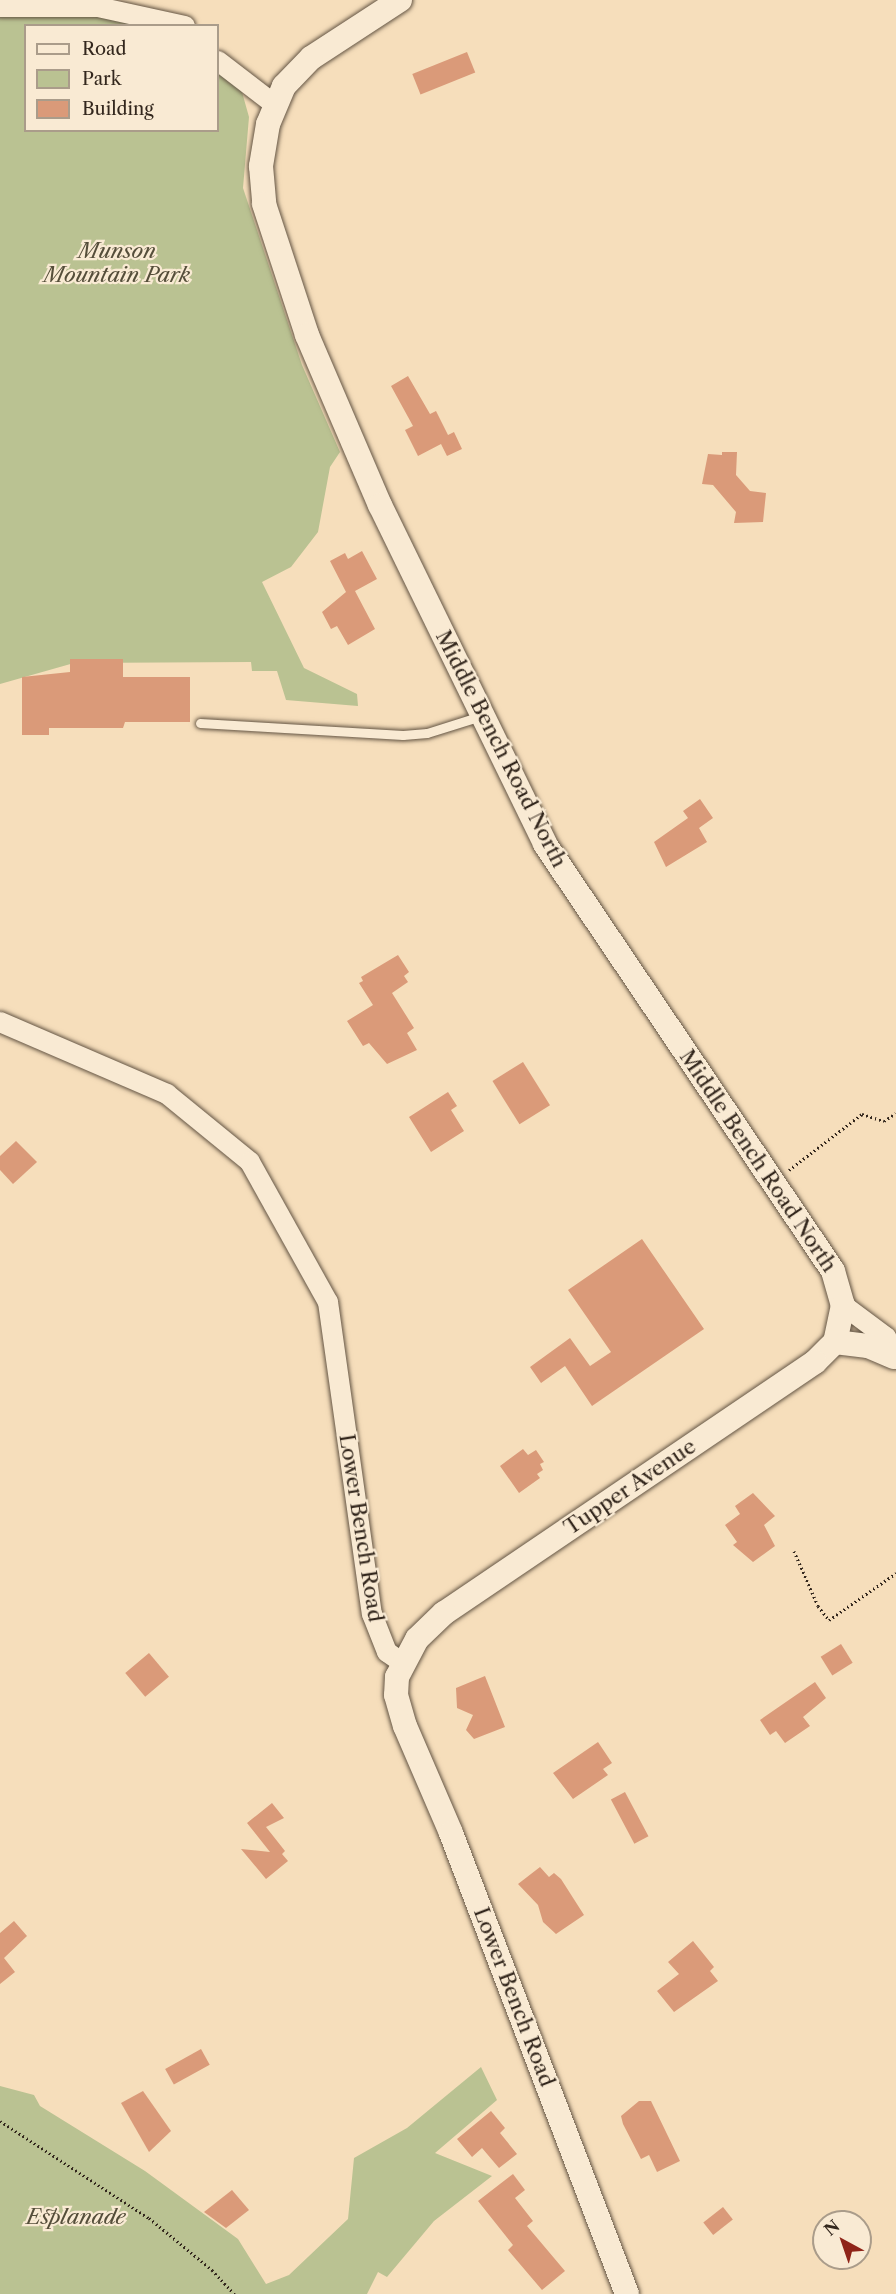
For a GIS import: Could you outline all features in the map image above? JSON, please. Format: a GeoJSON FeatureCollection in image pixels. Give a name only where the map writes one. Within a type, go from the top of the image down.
{"type":"FeatureCollection","features":[{"type":"Feature","properties":{"kind":"street","name":"Middle Bench Road North"},"geometry":{"type":"LineString","coordinates":[[400,0],[311,58],[284,87],[274,104],[262,147],[261,185],[307,335],[336,408],[481,716],[539,833],[567,878],[833,1271],[843,1305]]}},
{"type":"Feature","properties":{"kind":"street"},"geometry":{"type":"LineString","coordinates":[[0,7],[98,7],[176,24]]}},
{"type":"Feature","properties":{"kind":"street"},"geometry":{"type":"LineString","coordinates":[[219,62],[274,104]]}},
{"type":"Feature","properties":{"kind":"street","name":"Lower Bench Road"},"geometry":{"type":"LineString","coordinates":[[0,1022],[167,1094],[250,1162],[328,1302],[372,1614],[387,1652],[403,1663],[396,1695],[405,1726],[451,1833],[627,2294]]}},
{"type":"Feature","properties":{"kind":"street"},"geometry":{"type":"LineString","coordinates":[[843,1305],[886,1337],[895,1358],[868,1346],[835,1341],[843,1305]]}},
{"type":"Feature","properties":{"kind":"street","name":"Tupper Avenue"},"geometry":{"type":"LineString","coordinates":[[403,1663],[417,1639],[444,1613],[815,1362],[835,1341]]}},
{"type":"Feature","properties":{"kind":"lane"},"geometry":{"type":"LineString","coordinates":[[200,723],[403,735],[427,733],[481,716]]}},
{"type":"Feature","properties":{"kind":"path"},"geometry":{"type":"LineString","coordinates":[[773,1182],[862,1114],[884,1121],[896,1113]]}},
{"type":"Feature","properties":{"kind":"path"},"geometry":{"type":"LineString","coordinates":[[794,1551],[818,1606],[829,1620],[896,1573]]}},
{"type":"Feature","properties":{"kind":"path"},"geometry":{"type":"LineString","coordinates":[[0,2121],[149,2218],[212,2270],[234,2294]]}},
{"type":"Feature","properties":{"kind":"green space","name":"Munson Mountain Park"},"geometry":{"type":"Polygon","coordinates":[[[0,12],[94,12],[160,24],[24,24],[24,132],[219,132],[219,71],[242,92],[249,117],[243,188],[302,365],[340,452],[330,467],[318,532],[291,567],[262,582],[304,668],[357,694],[358,706],[286,700],[277,671],[252,671],[251,662],[74,663],[0,684],[0,12]]]}},
{"type":"Feature","properties":{"kind":"green space","name":"Esplanade"},"geometry":{"type":"Polygon","coordinates":[[[481,2067],[497,2100],[435,2153],[492,2176],[434,2221],[387,2277],[378,2272],[367,2294],[0,2294],[0,2086],[34,2095],[40,2106],[145,2171],[238,2239],[266,2284],[289,2275],[348,2219],[354,2158],[407,2128],[481,2067]]]}},
{"type":"Feature","properties":{"kind":"building"},"geometry":{"type":"Polygon","coordinates":[[[467,52],[475,72],[421,94],[412,74],[467,52]]]}},
{"type":"Feature","properties":{"kind":"building"},"geometry":{"type":"Polygon","coordinates":[[[408,376],[430,414],[436,411],[448,435],[454,432],[462,449],[447,456],[441,444],[418,456],[405,430],[413,426],[391,386],[408,376]]]}},
{"type":"Feature","properties":{"kind":"building"},"geometry":{"type":"Polygon","coordinates":[[[722,452],[737,452],[736,475],[750,491],[766,493],[763,522],[734,523],[736,512],[713,485],[702,484],[708,454],[722,455],[722,452]]]}},
{"type":"Feature","properties":{"kind":"building"},"geometry":{"type":"Polygon","coordinates":[[[362,551],[377,579],[355,591],[375,629],[348,645],[337,626],[331,629],[322,612],[346,592],[330,561],[345,553],[348,559],[362,551]]]}},
{"type":"Feature","properties":{"kind":"building"},"geometry":{"type":"Polygon","coordinates":[[[70,659],[123,659],[123,677],[190,677],[190,722],[125,722],[123,728],[49,728],[49,735],[22,735],[22,677],[70,672],[70,659]]]}},
{"type":"Feature","properties":{"kind":"building"},"geometry":{"type":"Polygon","coordinates":[[[700,799],[713,818],[699,828],[707,842],[666,867],[654,842],[688,818],[683,811],[700,799]]]}},
{"type":"Feature","properties":{"kind":"building"},"geometry":{"type":"Polygon","coordinates":[[[398,955],[409,972],[404,976],[408,982],[392,993],[414,1028],[407,1033],[417,1050],[387,1064],[369,1043],[363,1046],[347,1021],[373,1005],[359,983],[363,981],[361,977],[398,955]]]}},
{"type":"Feature","properties":{"kind":"building"},"geometry":{"type":"Polygon","coordinates":[[[523,1062],[550,1105],[519,1124],[492,1081],[523,1062]]]}},
{"type":"Feature","properties":{"kind":"building"},"geometry":{"type":"Polygon","coordinates":[[[448,1092],[457,1106],[451,1110],[464,1131],[431,1152],[409,1117],[448,1092]]]}},
{"type":"Feature","properties":{"kind":"building"},"geometry":{"type":"Polygon","coordinates":[[[16,1141],[37,1162],[13,1184],[0,1170],[0,1156],[16,1141]]]}},
{"type":"Feature","properties":{"kind":"building"},"geometry":{"type":"Polygon","coordinates":[[[642,1239],[704,1329],[592,1406],[565,1366],[541,1383],[530,1367],[570,1338],[590,1366],[611,1352],[568,1290],[642,1239]]]}},
{"type":"Feature","properties":{"kind":"building"},"geometry":{"type":"Polygon","coordinates":[[[523,1449],[528,1455],[536,1450],[544,1462],[540,1464],[543,1470],[537,1474],[540,1478],[519,1493],[500,1466],[523,1449]]]}},
{"type":"Feature","properties":{"kind":"building"},"geometry":{"type":"Polygon","coordinates":[[[753,1493],[775,1516],[764,1525],[775,1546],[753,1562],[733,1545],[737,1542],[725,1525],[740,1514],[735,1506],[753,1493]]]}},
{"type":"Feature","properties":{"kind":"building"},"geometry":{"type":"Polygon","coordinates":[[[841,1644],[853,1663],[832,1675],[821,1657],[841,1644]]]}},
{"type":"Feature","properties":{"kind":"building"},"geometry":{"type":"Polygon","coordinates":[[[149,1653],[169,1677],[145,1697],[125,1673],[149,1653]]]}},
{"type":"Feature","properties":{"kind":"building"},"geometry":{"type":"Polygon","coordinates":[[[485,1676],[505,1727],[474,1739],[466,1730],[473,1715],[457,1708],[456,1688],[485,1676]]]}},
{"type":"Feature","properties":{"kind":"building"},"geometry":{"type":"Polygon","coordinates":[[[815,1682],[826,1698],[803,1717],[810,1726],[785,1743],[776,1731],[770,1735],[760,1720],[815,1682]]]}},
{"type":"Feature","properties":{"kind":"building"},"geometry":{"type":"Polygon","coordinates":[[[598,1742],[612,1763],[603,1769],[608,1775],[573,1799],[553,1773],[598,1742]]]}},
{"type":"Feature","properties":{"kind":"building"},"geometry":{"type":"Polygon","coordinates":[[[625,1792],[648,1836],[634,1844],[611,1800],[625,1792]]]}},
{"type":"Feature","properties":{"kind":"building"},"geometry":{"type":"Polygon","coordinates":[[[272,1803],[284,1818],[266,1827],[285,1851],[282,1854],[288,1861],[266,1879],[241,1849],[270,1852],[247,1823],[272,1803]]]}},
{"type":"Feature","properties":{"kind":"building"},"geometry":{"type":"Polygon","coordinates":[[[540,1867],[549,1877],[554,1873],[561,1879],[584,1915],[556,1934],[543,1922],[538,1905],[518,1884],[540,1867]]]}},
{"type":"Feature","properties":{"kind":"building"},"geometry":{"type":"Polygon","coordinates":[[[14,1921],[27,1936],[4,1958],[15,1972],[0,1984],[0,1933],[14,1921]]]}},
{"type":"Feature","properties":{"kind":"building"},"geometry":{"type":"Polygon","coordinates":[[[693,1941],[714,1967],[710,1971],[718,1981],[674,2012],[657,1991],[679,1974],[668,1962],[693,1941]]]}},
{"type":"Feature","properties":{"kind":"building"},"geometry":{"type":"Polygon","coordinates":[[[201,2049],[210,2065],[174,2085],[165,2069],[201,2049]]]}},
{"type":"Feature","properties":{"kind":"building"},"geometry":{"type":"Polygon","coordinates":[[[143,2091],[171,2131],[149,2152],[121,2103],[143,2091]]]}},
{"type":"Feature","properties":{"kind":"building"},"geometry":{"type":"Polygon","coordinates":[[[639,2101],[651,2101],[680,2161],[657,2172],[649,2155],[641,2159],[623,2124],[621,2116],[639,2101]]]}},
{"type":"Feature","properties":{"kind":"building"},"geometry":{"type":"Polygon","coordinates":[[[491,2111],[505,2128],[500,2133],[517,2154],[499,2168],[482,2148],[472,2157],[457,2139],[491,2111]]]}},
{"type":"Feature","properties":{"kind":"building"},"geometry":{"type":"Polygon","coordinates":[[[513,2174],[525,2190],[515,2198],[533,2221],[527,2226],[565,2271],[542,2290],[508,2250],[513,2245],[478,2201],[513,2174]]]}},
{"type":"Feature","properties":{"kind":"building"},"geometry":{"type":"Polygon","coordinates":[[[232,2190],[249,2210],[226,2228],[204,2212],[232,2190]]]}},
{"type":"Feature","properties":{"kind":"building"},"geometry":{"type":"Polygon","coordinates":[[[723,2207],[733,2220],[713,2235],[703,2222],[723,2207]]]}}]}
